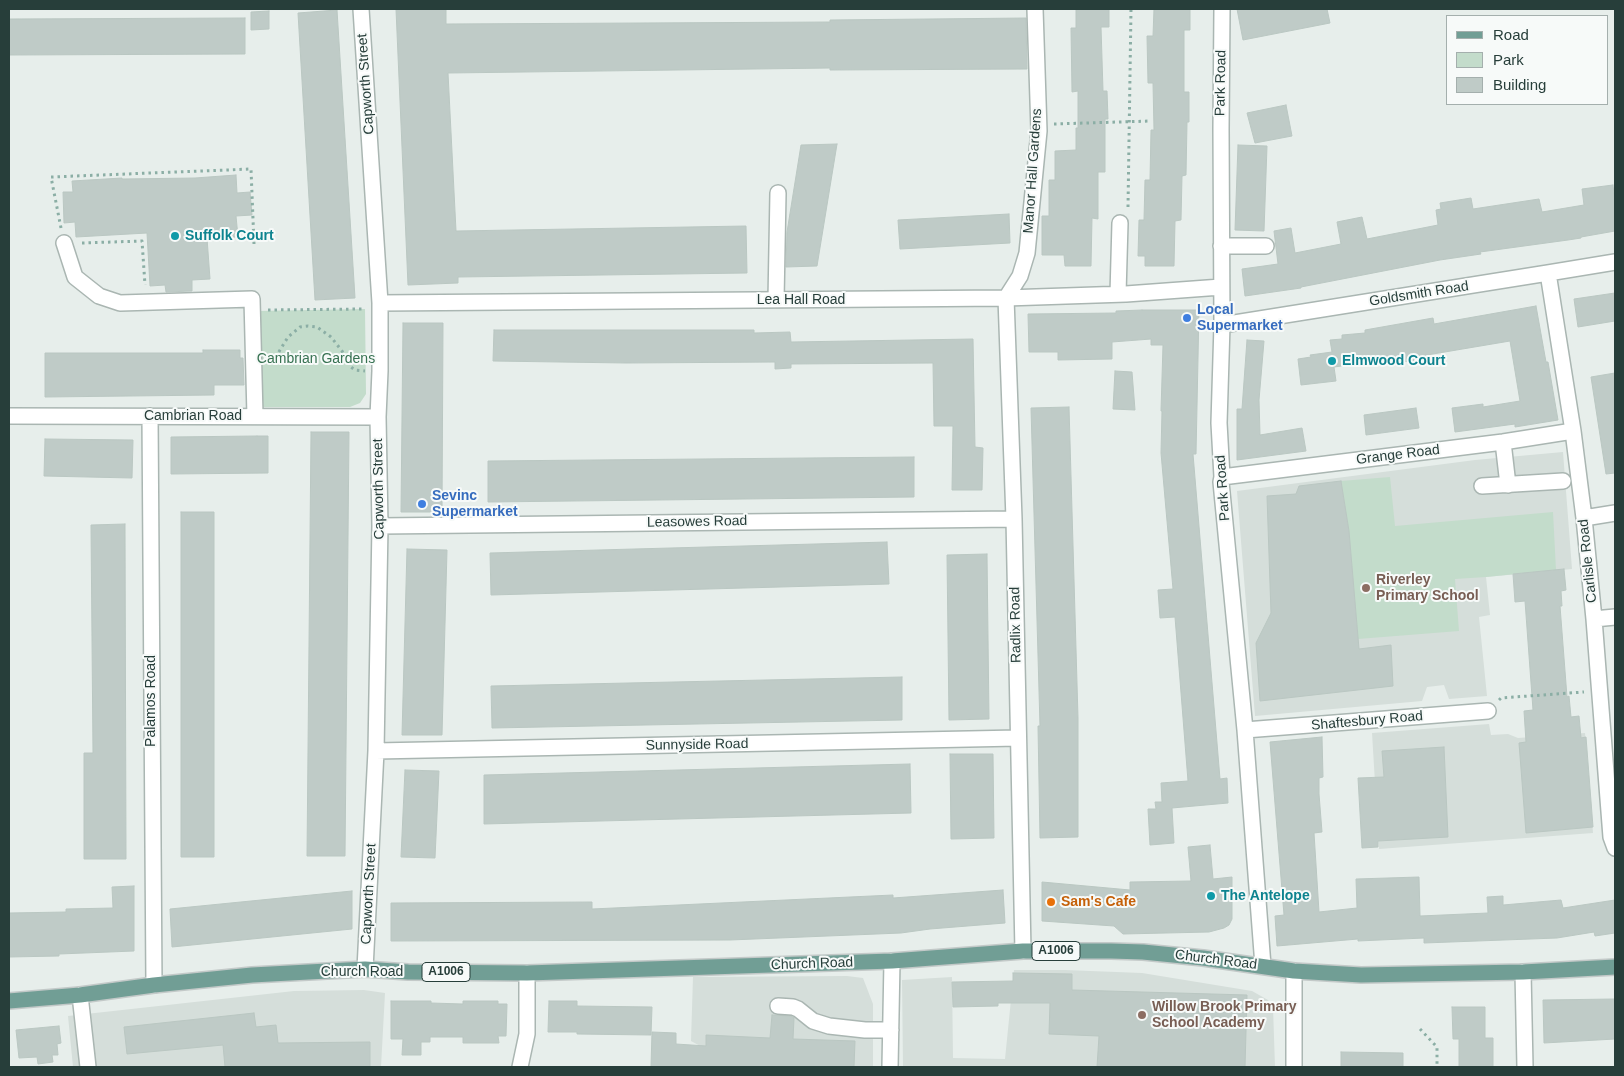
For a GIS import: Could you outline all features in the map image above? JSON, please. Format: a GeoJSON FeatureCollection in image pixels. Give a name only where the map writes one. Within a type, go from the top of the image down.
{"type":"FeatureCollection","features":[{"type":"Feature","properties":{"kind":"main road","name":"Church Road"},"geometry":{"type":"LineString","coordinates":[[9,1001],[80,995],[252,975],[366,969],[408,972],[527,973],[892,961],[1023,951],[1135,952],[1203,958],[1294,971],[1375,975],[1523,972],[1615,967]]}},
{"type":"Feature","properties":{"kind":"street","name":"Capworth Street"},"geometry":{"type":"LineString","coordinates":[[361,9],[380,307],[378,417],[380,526],[376,752],[366,969]]}},
{"type":"Feature","properties":{"kind":"street","name":"Manor Hall Gardens"},"geometry":{"type":"LineString","coordinates":[[1006,298],[1020,276],[1027,253],[1039,124],[1034,9]]}},
{"type":"Feature","properties":{"kind":"street","name":"Park Road"},"geometry":{"type":"LineString","coordinates":[[1222,9],[1222,325],[1219,423],[1222,477],[1220,482],[1245,730],[1263,966]]}},
{"type":"Feature","properties":{"kind":"street"},"geometry":{"type":"LineString","coordinates":[[776,300],[778,193]]}},
{"type":"Feature","properties":{"kind":"street"},"geometry":{"type":"LineString","coordinates":[[1118,294],[1120,226]]}},
{"type":"Feature","properties":{"kind":"street"},"geometry":{"type":"LineString","coordinates":[[64,243],[76,277],[99,296],[120,303],[252,299],[255,416]]}},
{"type":"Feature","properties":{"kind":"street"},"geometry":{"type":"LineString","coordinates":[[1221,246],[1266,246]]}},
{"type":"Feature","properties":{"kind":"street","name":"Goldsmith Road"},"geometry":{"type":"LineString","coordinates":[[1222,325],[1615,262]]}},
{"type":"Feature","properties":{"kind":"street","name":"Carlisle Road"},"geometry":{"type":"LineString","coordinates":[[1548,274],[1573,431],[1584,518],[1611,837],[1615,848]]}},
{"type":"Feature","properties":{"kind":"street","name":"Lea Hall Road"},"geometry":{"type":"LineString","coordinates":[[380,307],[1006,298],[1118,294],[1221,287]]}},
{"type":"Feature","properties":{"kind":"street","name":"Radlix Road"},"geometry":{"type":"LineString","coordinates":[[1006,298],[1014,518],[1023,951]]}},
{"type":"Feature","properties":{"kind":"street","name":"Cambrian Road"},"geometry":{"type":"LineString","coordinates":[[9,416],[378,417]]}},
{"type":"Feature","properties":{"kind":"street","name":"Palamos Road"},"geometry":{"type":"LineString","coordinates":[[150,416],[154,985]]}},
{"type":"Feature","properties":{"kind":"street","name":"Grange Road"},"geometry":{"type":"LineString","coordinates":[[1222,477],[1503,442],[1573,431]]}},
{"type":"Feature","properties":{"kind":"street"},"geometry":{"type":"LineString","coordinates":[[1503,442],[1508,485]]}},
{"type":"Feature","properties":{"kind":"street"},"geometry":{"type":"LineString","coordinates":[[1482,486],[1563,481]]}},
{"type":"Feature","properties":{"kind":"street"},"geometry":{"type":"LineString","coordinates":[[1584,518],[1615,514]]}},
{"type":"Feature","properties":{"kind":"street","name":"Leasowes Road"},"geometry":{"type":"LineString","coordinates":[[380,526],[1014,518]]}},
{"type":"Feature","properties":{"kind":"street"},"geometry":{"type":"LineString","coordinates":[[1594,620],[1615,617]]}},
{"type":"Feature","properties":{"kind":"street","name":"Shaftesbury Road"},"geometry":{"type":"LineString","coordinates":[[1245,730],[1488,711]]}},
{"type":"Feature","properties":{"kind":"street","name":"Sunnyside Road"},"geometry":{"type":"LineString","coordinates":[[376,752],[1018,738]]}},
{"type":"Feature","properties":{"kind":"street"},"geometry":{"type":"LineString","coordinates":[[890,1067],[892,961]]}},
{"type":"Feature","properties":{"kind":"street"},"geometry":{"type":"LineString","coordinates":[[1294,971],[1294,1067]]}},
{"type":"Feature","properties":{"kind":"street"},"geometry":{"type":"LineString","coordinates":[[1523,972],[1525,1067]]}},
{"type":"Feature","properties":{"kind":"street"},"geometry":{"type":"LineString","coordinates":[[520,1067],[527,1034],[527,973]]}},
{"type":"Feature","properties":{"kind":"street"},"geometry":{"type":"LineString","coordinates":[[80,995],[88,1067]]}},
{"type":"Feature","properties":{"kind":"street"},"geometry":{"type":"LineString","coordinates":[[778,1006],[798,1008],[813,1021],[829,1026],[865,1030],[891,1030]]}},
{"type":"Feature","properties":{"kind":"path"},"geometry":{"type":"LineString","coordinates":[[1120,226],[1127,224],[1131,9]]}},
{"type":"Feature","properties":{"kind":"path"},"geometry":{"type":"LineString","coordinates":[[1039,124],[1151,121]]}},
{"type":"Feature","properties":{"kind":"path"},"geometry":{"type":"LineString","coordinates":[[146,303],[142,241],[64,243],[51,177],[251,169],[254,244]]}},
{"type":"Feature","properties":{"kind":"path"},"geometry":{"type":"LineString","coordinates":[[267,310],[365,309],[380,307]]}},
{"type":"Feature","properties":{"kind":"path"},"geometry":{"type":"LineString","coordinates":[[270,365],[278,350],[288,338],[300,328],[308,326],[317,327],[331,337],[355,370],[360,372],[380,371]]}},
{"type":"Feature","properties":{"kind":"path"},"geometry":{"type":"LineString","coordinates":[[1488,711],[1501,698],[1599,691]]}},
{"type":"Feature","properties":{"kind":"path"},"geometry":{"type":"LineString","coordinates":[[1420,1029],[1437,1047],[1437,1067]]}},
{"type":"Feature","properties":{"kind":"shaded area","name":"Riverley Primary School"},"geometry":{"type":"Polygon","coordinates":[[[1563,452],[1572,569],[1486,577],[1490,615],[1479,617],[1487,696],[1449,699],[1444,685],[1427,687],[1422,701],[1255,716],[1237,491],[1475,460],[1563,452]]]}},
{"type":"Feature","properties":{"kind":"shaded area"},"geometry":{"type":"Polygon","coordinates":[[[1489,724],[1491,735],[1508,734],[1518,738],[1585,733],[1593,833],[1379,849],[1372,733],[1489,724]]]}},
{"type":"Feature","properties":{"kind":"shaded area","name":"Willow Brook Primary School Academy"},"geometry":{"type":"Polygon","coordinates":[[[1014,970],[1142,973],[1252,991],[1268,1000],[1273,1007],[1275,1067],[903,1067],[902,980],[952,977],[953,1058],[1005,1059],[1014,970]]]}},
{"type":"Feature","properties":{"kind":"shaded area"},"geometry":{"type":"Polygon","coordinates":[[[847,976],[863,978],[873,1004],[873,1067],[702,1067],[702,1047],[691,1041],[693,977],[847,976]]]}},
{"type":"Feature","properties":{"kind":"shaded area"},"geometry":{"type":"Polygon","coordinates":[[[364,990],[385,993],[381,1067],[73,1067],[68,1016],[294,991],[364,990]]]}},
{"type":"Feature","properties":{"kind":"green space","name":"Cambrian Gardens"},"geometry":{"type":"Polygon","coordinates":[[[365,309],[366,394],[360,403],[350,407],[261,407],[257,311],[365,309]]]}},
{"type":"Feature","properties":{"kind":"green space"},"geometry":{"type":"Polygon","coordinates":[[[1390,477],[1395,526],[1553,512],[1556,570],[1455,579],[1459,631],[1358,639],[1349,531],[1341,481],[1390,477]]]}},
{"type":"Feature","properties":{"kind":"building"},"geometry":{"type":"Polygon","coordinates":[[[396,9],[446,9],[446,24],[830,22],[830,20],[1026,18],[1027,69],[830,70],[830,68],[448,73],[456,231],[746,226],[747,273],[458,277],[458,283],[408,285],[396,9]]]}},
{"type":"Feature","properties":{"kind":"building"},"geometry":{"type":"Polygon","coordinates":[[[1076,9],[1109,9],[1109,27],[1101,27],[1103,91],[1107,91],[1108,119],[1105,119],[1105,172],[1098,172],[1098,219],[1092,218],[1091,266],[1065,266],[1064,255],[1042,255],[1042,216],[1049,216],[1049,180],[1055,180],[1055,151],[1076,150],[1078,91],[1072,92],[1071,28],[1076,28],[1076,9]]]}},
{"type":"Feature","properties":{"kind":"building"},"geometry":{"type":"Polygon","coordinates":[[[1154,9],[1190,9],[1190,30],[1184,30],[1184,92],[1189,92],[1186,175],[1182,176],[1181,220],[1175,221],[1174,266],[1145,266],[1145,256],[1138,256],[1139,220],[1144,220],[1145,180],[1150,180],[1151,130],[1154,130],[1153,83],[1148,83],[1147,36],[1153,36],[1154,9]]]}},
{"type":"Feature","properties":{"kind":"building"},"geometry":{"type":"Polygon","coordinates":[[[1237,9],[1327,9],[1330,23],[1243,40],[1237,9]]]}},
{"type":"Feature","properties":{"kind":"building"},"geometry":{"type":"Polygon","coordinates":[[[337,10],[355,298],[315,300],[298,13],[337,10]]]}},
{"type":"Feature","properties":{"kind":"building"},"geometry":{"type":"Polygon","coordinates":[[[269,11],[269,29],[251,30],[251,12],[269,11]]]}},
{"type":"Feature","properties":{"kind":"building"},"geometry":{"type":"Polygon","coordinates":[[[245,18],[245,54],[9,55],[9,19],[245,18]]]}},
{"type":"Feature","properties":{"kind":"building"},"geometry":{"type":"Polygon","coordinates":[[[1286,105],[1292,136],[1255,143],[1247,113],[1286,105]]]}},
{"type":"Feature","properties":{"kind":"building"},"geometry":{"type":"Polygon","coordinates":[[[837,144],[817,266],[786,267],[787,232],[801,145],[837,144]]]}},
{"type":"Feature","properties":{"kind":"building"},"geometry":{"type":"Polygon","coordinates":[[[1238,145],[1267,146],[1264,231],[1235,230],[1238,145]]]}},
{"type":"Feature","properties":{"kind":"building","name":"Suffolk Court"},"geometry":{"type":"Polygon","coordinates":[[[236,175],[237,193],[250,192],[252,215],[236,216],[238,237],[207,238],[210,279],[192,280],[192,291],[166,292],[165,285],[150,286],[147,233],[76,237],[75,222],[64,223],[63,192],[73,192],[72,181],[236,175]]]}},
{"type":"Feature","properties":{"kind":"building"},"geometry":{"type":"Polygon","coordinates":[[[1613,185],[1615,231],[1581,238],[1480,252],[1481,254],[1440,260],[1301,288],[1245,296],[1242,269],[1278,264],[1274,231],[1291,228],[1295,253],[1341,244],[1337,222],[1362,217],[1367,239],[1438,225],[1436,210],[1441,209],[1440,203],[1471,198],[1473,209],[1539,199],[1542,212],[1584,205],[1582,189],[1613,185]]]}},
{"type":"Feature","properties":{"kind":"building"},"geometry":{"type":"Polygon","coordinates":[[[1009,214],[1010,243],[900,249],[898,220],[1009,214]]]}},
{"type":"Feature","properties":{"kind":"building"},"geometry":{"type":"Polygon","coordinates":[[[1615,293],[1615,321],[1578,327],[1574,299],[1615,293]]]}},
{"type":"Feature","properties":{"kind":"building"},"geometry":{"type":"Polygon","coordinates":[[[1536,306],[1558,420],[1515,427],[1515,424],[1455,432],[1452,408],[1483,404],[1483,407],[1520,401],[1510,341],[1421,356],[1422,359],[1396,363],[1395,359],[1334,367],[1336,381],[1301,385],[1298,359],[1332,352],[1330,340],[1342,339],[1342,335],[1365,333],[1365,330],[1433,318],[1434,324],[1536,306]]]}},
{"type":"Feature","properties":{"kind":"building"},"geometry":{"type":"Polygon","coordinates":[[[1199,310],[1196,454],[1193,454],[1220,779],[1227,778],[1228,803],[1172,808],[1174,843],[1150,845],[1148,809],[1156,809],[1155,802],[1162,802],[1161,783],[1188,781],[1175,617],[1160,618],[1158,590],[1173,589],[1161,453],[1163,345],[1151,345],[1151,339],[1112,342],[1112,359],[1058,360],[1058,352],[1029,352],[1028,314],[1116,313],[1116,311],[1199,310]]]}},
{"type":"Feature","properties":{"kind":"building"},"geometry":{"type":"Polygon","coordinates":[[[403,323],[443,323],[442,512],[401,512],[403,323]]]}},
{"type":"Feature","properties":{"kind":"building"},"geometry":{"type":"Polygon","coordinates":[[[494,330],[754,330],[754,333],[790,332],[791,342],[973,339],[975,447],[983,448],[982,490],[952,490],[953,426],[934,426],[933,363],[791,364],[791,368],[775,369],[775,362],[626,363],[493,361],[494,330]]]}},
{"type":"Feature","properties":{"kind":"building"},"geometry":{"type":"Polygon","coordinates":[[[1247,340],[1264,341],[1259,400],[1260,435],[1302,428],[1306,451],[1237,460],[1237,409],[1242,409],[1247,340]]]}},
{"type":"Feature","properties":{"kind":"building"},"geometry":{"type":"Polygon","coordinates":[[[203,350],[240,350],[240,358],[243,358],[244,385],[214,385],[214,395],[45,397],[45,353],[203,353],[203,350]]]}},
{"type":"Feature","properties":{"kind":"building"},"geometry":{"type":"Polygon","coordinates":[[[1115,371],[1132,372],[1135,410],[1113,409],[1115,371]]]}},
{"type":"Feature","properties":{"kind":"building"},"geometry":{"type":"Polygon","coordinates":[[[1615,373],[1615,473],[1606,474],[1591,377],[1615,373]]]}},
{"type":"Feature","properties":{"kind":"building"},"geometry":{"type":"Polygon","coordinates":[[[1069,407],[1078,718],[1078,837],[1040,838],[1038,726],[1040,726],[1031,408],[1069,407]]]}},
{"type":"Feature","properties":{"kind":"building"},"geometry":{"type":"Polygon","coordinates":[[[1416,408],[1419,428],[1366,435],[1364,415],[1416,408]]]}},
{"type":"Feature","properties":{"kind":"building"},"geometry":{"type":"Polygon","coordinates":[[[311,432],[349,432],[345,856],[307,856],[311,432]]]}},
{"type":"Feature","properties":{"kind":"building"},"geometry":{"type":"Polygon","coordinates":[[[268,436],[268,473],[171,474],[171,437],[268,436]]]}},
{"type":"Feature","properties":{"kind":"building"},"geometry":{"type":"Polygon","coordinates":[[[45,439],[133,440],[132,478],[44,476],[45,439]]]}},
{"type":"Feature","properties":{"kind":"building"},"geometry":{"type":"Polygon","coordinates":[[[914,457],[914,497],[488,502],[488,461],[914,457]]]}},
{"type":"Feature","properties":{"kind":"building"},"geometry":{"type":"Polygon","coordinates":[[[1341,481],[1349,531],[1359,649],[1391,645],[1393,686],[1260,701],[1256,643],[1271,613],[1267,496],[1296,494],[1299,486],[1341,481]]]}},
{"type":"Feature","properties":{"kind":"building"},"geometry":{"type":"Polygon","coordinates":[[[181,512],[214,512],[214,857],[181,857],[181,512]]]}},
{"type":"Feature","properties":{"kind":"building"},"geometry":{"type":"Polygon","coordinates":[[[125,524],[126,859],[84,859],[84,753],[93,753],[91,525],[125,524]]]}},
{"type":"Feature","properties":{"kind":"building"},"geometry":{"type":"Polygon","coordinates":[[[887,542],[889,584],[491,595],[490,553],[887,542]]]}},
{"type":"Feature","properties":{"kind":"building"},"geometry":{"type":"Polygon","coordinates":[[[407,549],[447,550],[442,735],[402,735],[407,549]]]}},
{"type":"Feature","properties":{"kind":"building"},"geometry":{"type":"Polygon","coordinates":[[[987,554],[989,719],[949,720],[947,555],[987,554]]]}},
{"type":"Feature","properties":{"kind":"building"},"geometry":{"type":"Polygon","coordinates":[[[1564,569],[1566,590],[1561,591],[1562,606],[1560,606],[1567,697],[1569,696],[1571,717],[1579,716],[1581,738],[1586,737],[1593,827],[1526,833],[1519,743],[1526,742],[1524,711],[1533,710],[1525,601],[1515,602],[1513,574],[1564,569]]]}},
{"type":"Feature","properties":{"kind":"building"},"geometry":{"type":"Polygon","coordinates":[[[902,677],[902,720],[492,728],[491,686],[902,677]]]}},
{"type":"Feature","properties":{"kind":"building"},"geometry":{"type":"Polygon","coordinates":[[[1322,737],[1323,777],[1319,778],[1319,794],[1322,832],[1314,833],[1319,912],[1357,908],[1356,879],[1419,877],[1420,916],[1488,913],[1487,897],[1503,896],[1503,905],[1561,900],[1563,908],[1615,900],[1615,933],[1595,936],[1594,932],[1557,938],[1424,943],[1424,938],[1358,941],[1358,939],[1277,946],[1275,916],[1284,915],[1270,742],[1322,737]]]}},
{"type":"Feature","properties":{"kind":"building"},"geometry":{"type":"Polygon","coordinates":[[[1444,747],[1448,837],[1378,841],[1378,847],[1362,848],[1358,778],[1384,777],[1382,751],[1444,747]]]}},
{"type":"Feature","properties":{"kind":"building"},"geometry":{"type":"Polygon","coordinates":[[[950,754],[993,754],[994,838],[951,839],[950,754]]]}},
{"type":"Feature","properties":{"kind":"building"},"geometry":{"type":"Polygon","coordinates":[[[910,764],[911,813],[484,824],[484,775],[910,764]]]}},
{"type":"Feature","properties":{"kind":"building"},"geometry":{"type":"Polygon","coordinates":[[[405,770],[439,771],[435,858],[401,857],[405,770]]]}},
{"type":"Feature","properties":{"kind":"building"},"geometry":{"type":"Polygon","coordinates":[[[1210,845],[1213,879],[1232,877],[1232,919],[1229,925],[1224,928],[1209,932],[1123,934],[1114,926],[1042,921],[1042,882],[1130,890],[1130,882],[1191,881],[1188,847],[1210,845]]]}},
{"type":"Feature","properties":{"kind":"building"},"geometry":{"type":"Polygon","coordinates":[[[134,886],[134,951],[9,957],[9,913],[66,912],[66,909],[113,908],[112,887],[134,886]]]}},
{"type":"Feature","properties":{"kind":"building"},"geometry":{"type":"Polygon","coordinates":[[[1003,890],[1005,923],[901,933],[730,940],[391,941],[391,903],[592,902],[592,909],[893,895],[893,898],[1003,890]]]}},
{"type":"Feature","properties":{"kind":"building"},"geometry":{"type":"Polygon","coordinates":[[[352,891],[352,929],[172,947],[170,909],[352,891]]]}},
{"type":"Feature","properties":{"kind":"building","name":"Willow Brook Primary School Academy"},"geometry":{"type":"Polygon","coordinates":[[[1013,973],[1072,974],[1072,990],[1247,995],[1245,1067],[1097,1067],[1099,1036],[1049,1034],[1050,1003],[998,1003],[998,1006],[953,1007],[952,982],[1013,981],[1013,973]]]}},
{"type":"Feature","properties":{"kind":"building"},"geometry":{"type":"Polygon","coordinates":[[[1615,999],[1615,1039],[1544,1043],[1543,1000],[1615,999]]]}},
{"type":"Feature","properties":{"kind":"building"},"geometry":{"type":"Polygon","coordinates":[[[391,1001],[431,1001],[431,1003],[463,1004],[463,1001],[498,1001],[498,1004],[507,1004],[506,1036],[498,1036],[499,1043],[463,1043],[463,1037],[430,1037],[430,1042],[421,1042],[421,1055],[402,1055],[403,1039],[391,1039],[391,1001]]]}},
{"type":"Feature","properties":{"kind":"building"},"geometry":{"type":"Polygon","coordinates":[[[549,1001],[577,1001],[577,1006],[652,1007],[651,1035],[548,1032],[549,1001]]]}},
{"type":"Feature","properties":{"kind":"building"},"geometry":{"type":"Polygon","coordinates":[[[1452,1007],[1485,1007],[1485,1038],[1493,1038],[1493,1067],[1459,1067],[1459,1039],[1453,1039],[1452,1007]]]}},
{"type":"Feature","properties":{"kind":"building"},"geometry":{"type":"Polygon","coordinates":[[[254,1013],[256,1027],[276,1025],[278,1043],[370,1042],[370,1067],[225,1067],[223,1045],[127,1054],[124,1027],[254,1013]]]}},
{"type":"Feature","properties":{"kind":"building"},"geometry":{"type":"Polygon","coordinates":[[[772,1015],[791,1016],[794,1018],[793,1039],[855,1041],[854,1067],[651,1067],[652,1032],[676,1033],[676,1044],[706,1046],[706,1035],[770,1038],[772,1015]]]}},
{"type":"Feature","properties":{"kind":"building"},"geometry":{"type":"Polygon","coordinates":[[[59,1026],[61,1043],[57,1044],[58,1055],[52,1055],[53,1062],[38,1064],[37,1057],[19,1058],[16,1030],[59,1026]]]}},
{"type":"Feature","properties":{"kind":"building"},"geometry":{"type":"Polygon","coordinates":[[[1341,1052],[1403,1053],[1403,1067],[1341,1067],[1341,1052]]]}},
{"type":"Feature","properties":{"kind":"place","name":"Suffolk Court"},"geometry":{"type":"Point","coordinates":[175,236]}},
{"type":"Feature","properties":{"kind":"place","name":"Local Supermarket"},"geometry":{"type":"Point","coordinates":[1187,318]}},
{"type":"Feature","properties":{"kind":"place","name":"Elmwood Court"},"geometry":{"type":"Point","coordinates":[1332,361]}},
{"type":"Feature","properties":{"kind":"place","name":"Sevinc Supermarket"},"geometry":{"type":"Point","coordinates":[422,504]}},
{"type":"Feature","properties":{"kind":"place","name":"Riverley Primary School"},"geometry":{"type":"Point","coordinates":[1366,588]}},
{"type":"Feature","properties":{"kind":"place","name":"The Antelope"},"geometry":{"type":"Point","coordinates":[1211,896]}},
{"type":"Feature","properties":{"kind":"place","name":"Sam's Cafe"},"geometry":{"type":"Point","coordinates":[1051,902]}},
{"type":"Feature","properties":{"kind":"place","name":"Willow Brook Primary School Academy"},"geometry":{"type":"Point","coordinates":[1142,1015]}}]}
